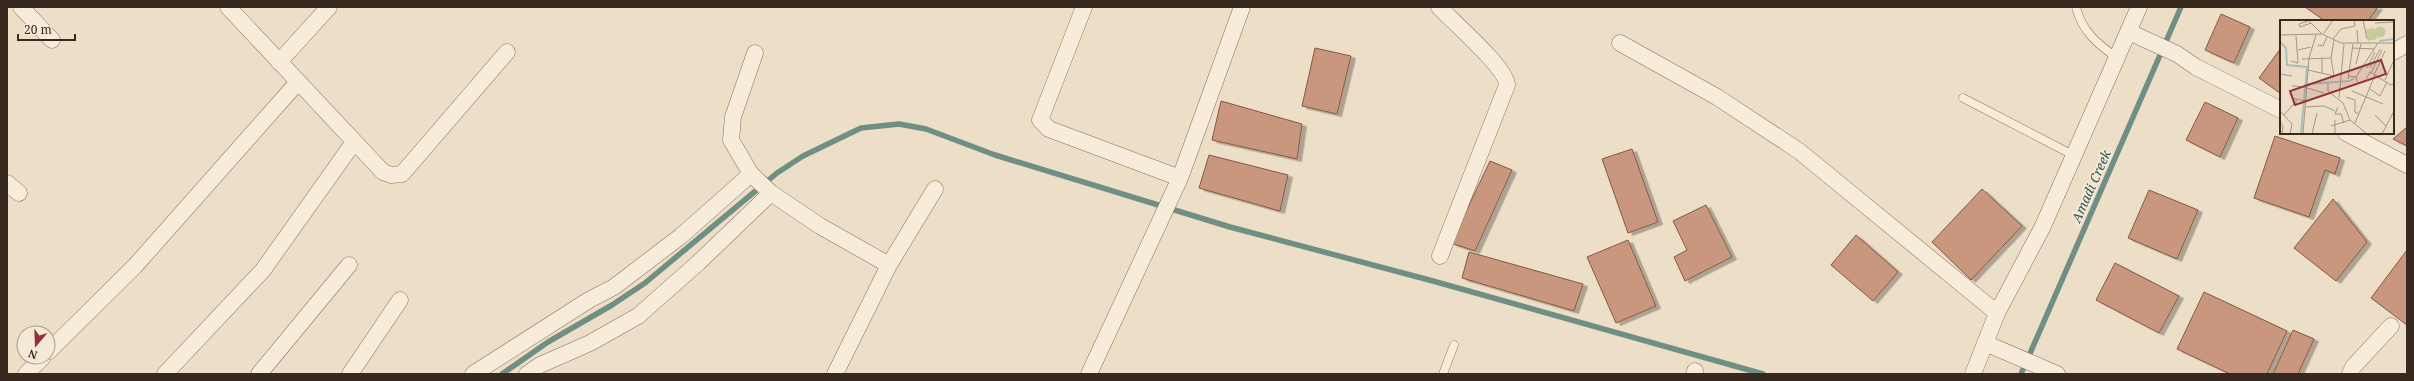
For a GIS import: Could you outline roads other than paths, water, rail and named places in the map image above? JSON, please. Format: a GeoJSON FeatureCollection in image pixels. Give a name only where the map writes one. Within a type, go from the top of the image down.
{"type":"FeatureCollection","features":[{"type":"Feature","properties":{"kind":"street"},"geometry":{"type":"LineString","coordinates":[[21,7],[52,40]]}},
{"type":"Feature","properties":{"kind":"street"},"geometry":{"type":"LineString","coordinates":[[228,7],[382,172],[391,175],[402,174],[507,52]]}},
{"type":"Feature","properties":{"kind":"street"},"geometry":{"type":"LineString","coordinates":[[279,62],[329,7]]}},
{"type":"Feature","properties":{"kind":"street"},"geometry":{"type":"LineString","coordinates":[[1084,7],[1040,120],[1049,129],[1177,186]]}},
{"type":"Feature","properties":{"kind":"street"},"geometry":{"type":"LineString","coordinates":[[1089,374],[1177,186],[1242,7]]}},
{"type":"Feature","properties":{"kind":"street"},"geometry":{"type":"LineString","coordinates":[[1438,7],[1493,61],[1507,79],[1507,85],[1440,256]]}},
{"type":"Feature","properties":{"kind":"street"},"geometry":{"type":"LineString","coordinates":[[1973,374],[1997,313],[2043,226],[2075,156],[2139,7]]}},
{"type":"Feature","properties":{"kind":"street"},"geometry":{"type":"LineString","coordinates":[[2129,32],[2177,54],[2196,67],[2280,109]]}},
{"type":"Feature","properties":{"kind":"street"},"geometry":{"type":"LineString","coordinates":[[1620,43],[1717,97],[1799,151],[1997,313]]}},
{"type":"Feature","properties":{"kind":"street"},"geometry":{"type":"LineString","coordinates":[[2394,51],[2407,44]]}},
{"type":"Feature","properties":{"kind":"street"},"geometry":{"type":"LineString","coordinates":[[755,53],[733,117],[731,140],[751,174],[771,193],[820,226],[890,265]]}},
{"type":"Feature","properties":{"kind":"street"},"geometry":{"type":"LineString","coordinates":[[56,344],[135,266],[298,82]]}},
{"type":"Feature","properties":{"kind":"street"},"geometry":{"type":"LineString","coordinates":[[2348,134],[2407,165]]}},
{"type":"Feature","properties":{"kind":"street"},"geometry":{"type":"LineString","coordinates":[[165,374],[263,270],[354,142]]}},
{"type":"Feature","properties":{"kind":"street"},"geometry":{"type":"LineString","coordinates":[[473,374],[589,300],[614,288],[681,236],[751,174]]}},
{"type":"Feature","properties":{"kind":"street"},"geometry":{"type":"LineString","coordinates":[[835,374],[890,265],[935,189]]}},
{"type":"Feature","properties":{"kind":"street"},"geometry":{"type":"LineString","coordinates":[[527,374],[540,365],[590,343],[638,316],[698,263],[771,193]]}},
{"type":"Feature","properties":{"kind":"street"},"geometry":{"type":"LineString","coordinates":[[259,374],[349,265]]}},
{"type":"Feature","properties":{"kind":"street"},"geometry":{"type":"LineString","coordinates":[[350,374],[400,300]]}},
{"type":"Feature","properties":{"kind":"street"},"geometry":{"type":"LineString","coordinates":[[2350,374],[2358,361],[2391,326]]}},
{"type":"Feature","properties":{"kind":"street"},"geometry":{"type":"LineString","coordinates":[[1986,343],[2051,372]]}},
{"type":"Feature","properties":{"kind":"street"},"geometry":{"type":"LineString","coordinates":[[26,374],[35,365]]}},
{"type":"Feature","properties":{"kind":"lane"},"geometry":{"type":"LineString","coordinates":[[2076,7],[2079,20],[2093,40],[2117,58]]}},
{"type":"Feature","properties":{"kind":"lane"},"geometry":{"type":"LineString","coordinates":[[1963,98],[2075,156]]}},
{"type":"Feature","properties":{"kind":"lane"},"geometry":{"type":"LineString","coordinates":[[1443,374],[1454,345]]}},
{"type":"Feature","properties":{"kind":"waterway","name":"Amadi Creek"},"geometry":{"type":"LineString","coordinates":[[2021,374],[2181,7]]}},
{"type":"Feature","properties":{"kind":"waterway"},"geometry":{"type":"LineString","coordinates":[[502,374],[548,342],[612,305],[645,283],[777,173],[803,156],[861,128],[899,124],[926,129],[995,155],[1230,227],[1433,281],[1763,374]]}}]}
